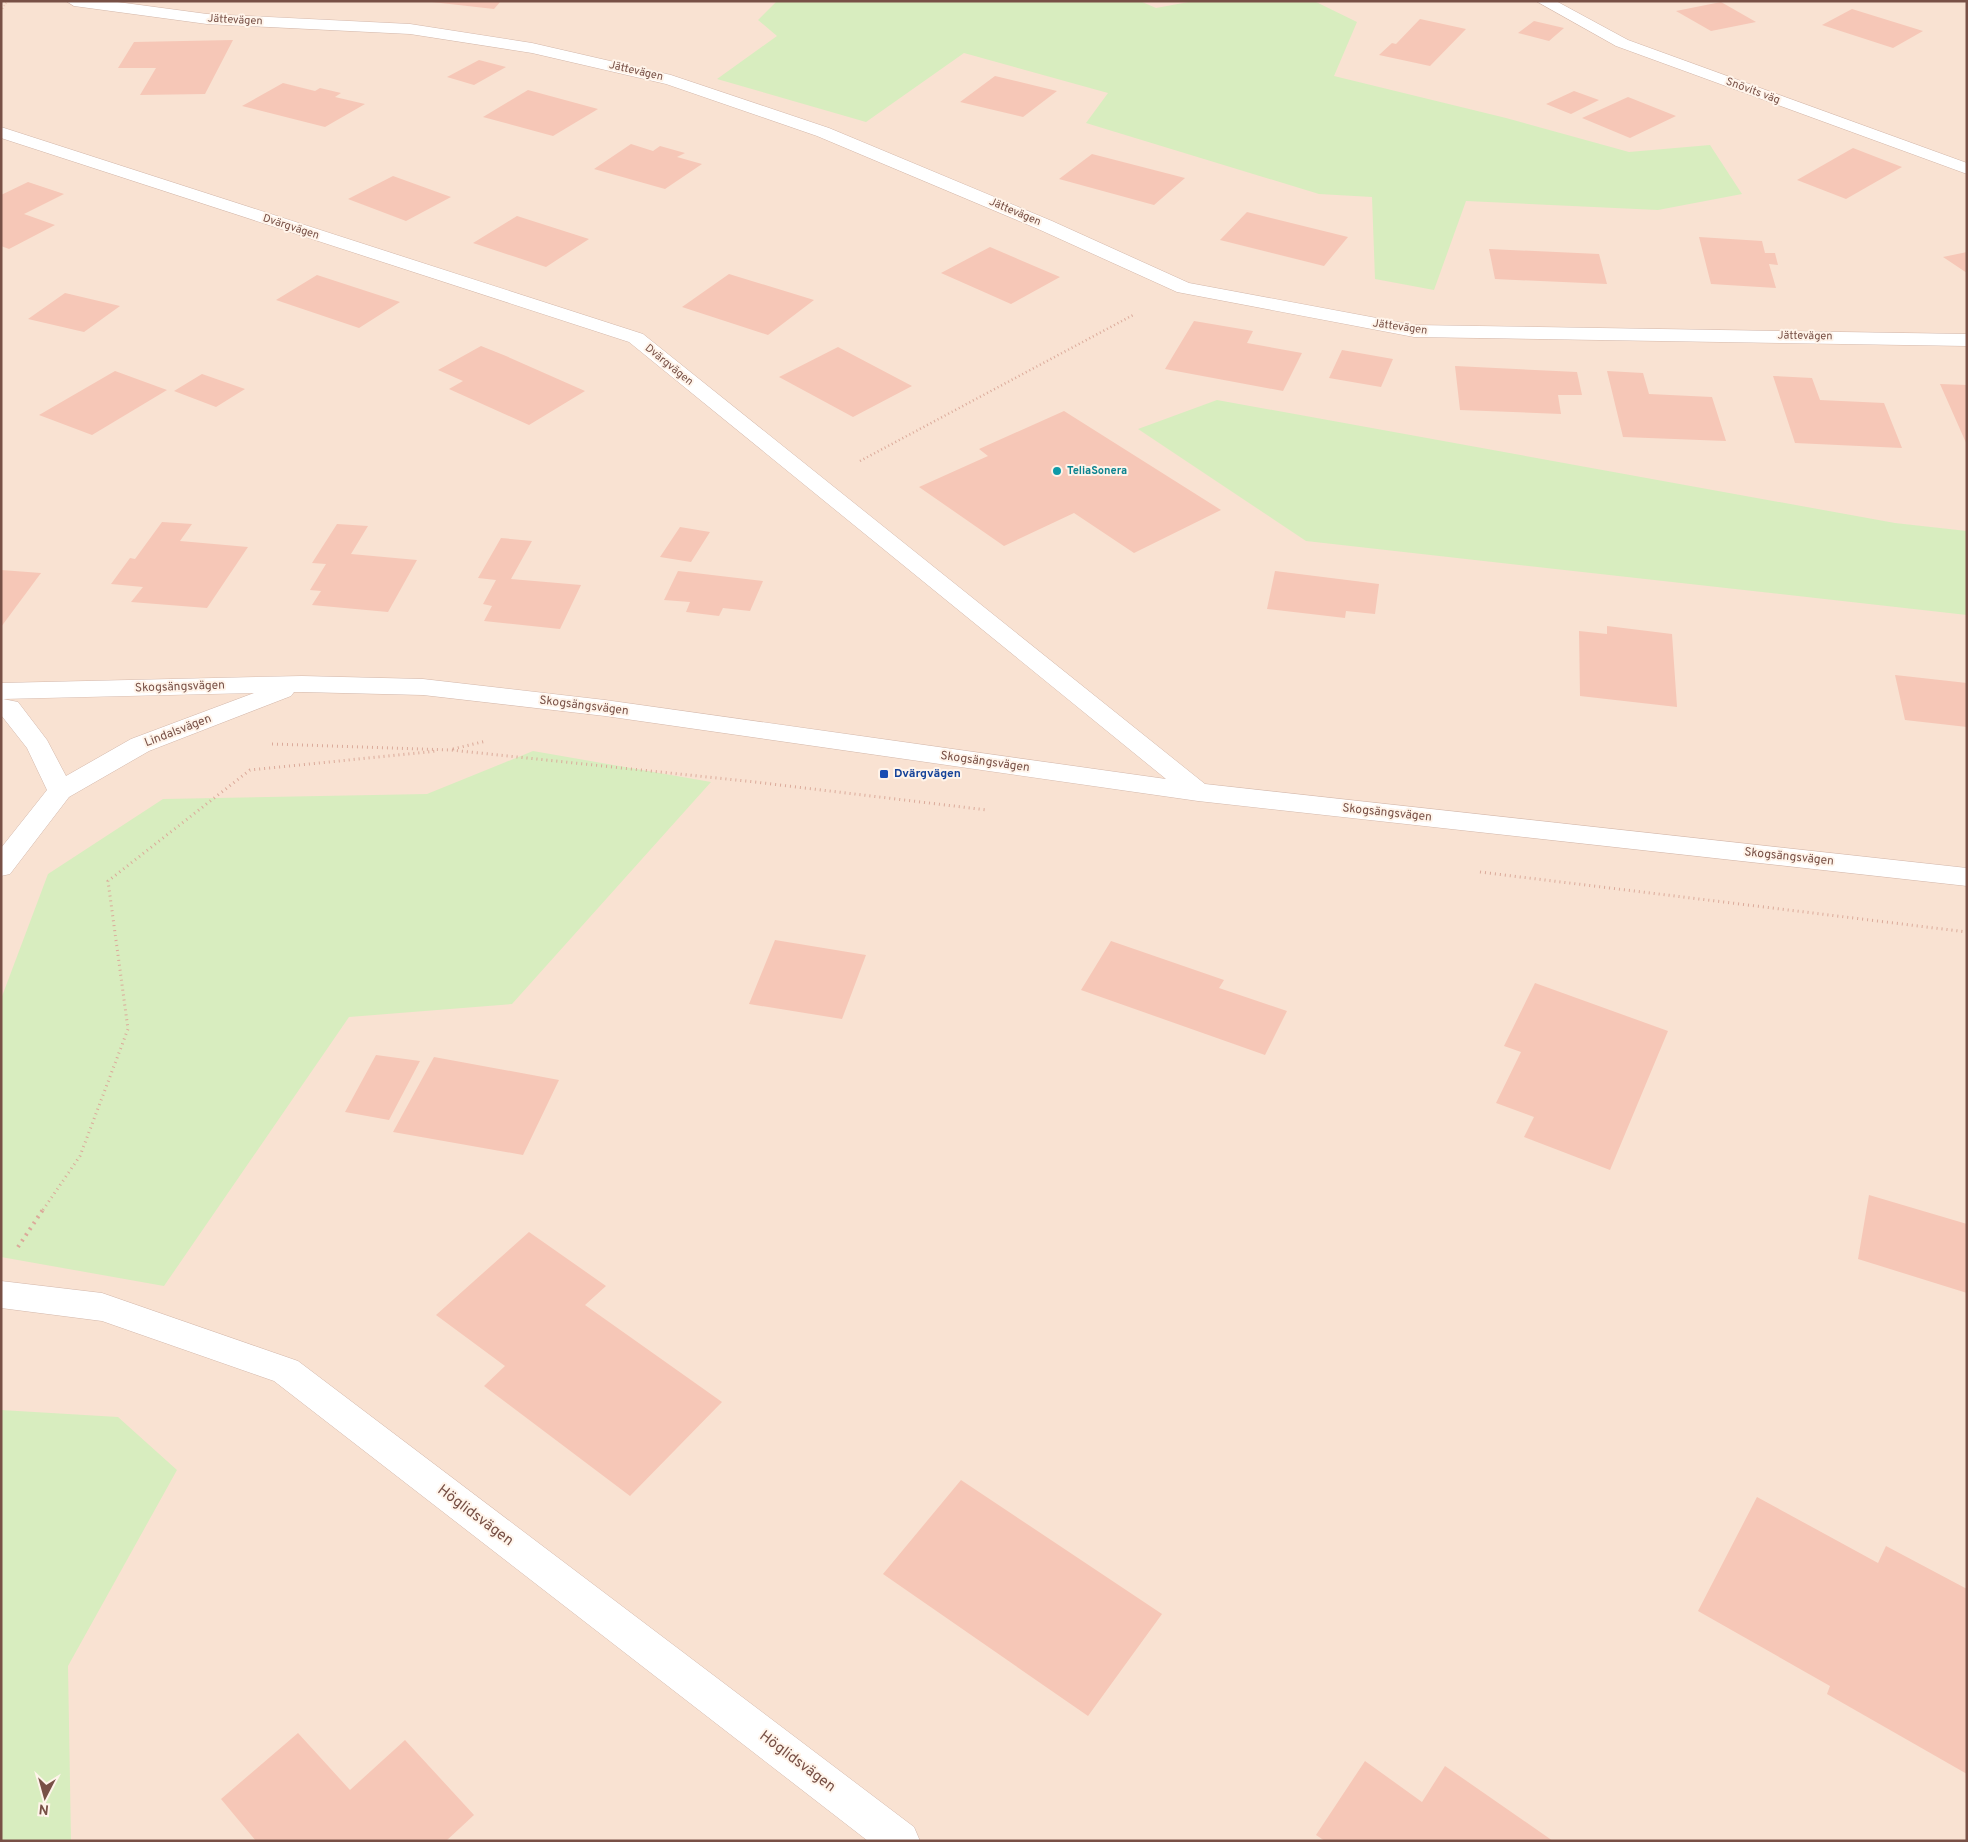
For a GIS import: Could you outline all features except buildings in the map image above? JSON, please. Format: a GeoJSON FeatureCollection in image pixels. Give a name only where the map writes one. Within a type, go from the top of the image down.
{"type":"FeatureCollection","features":[{"type":"Feature","properties":{"kind":"street","name":"Jättevägen"},"geometry":{"type":"LineString","coordinates":[[74,1],[207,19],[410,29],[532,48],[671,80],[823,132],[1045,225],[1184,288],[1414,331],[1967,340]]}},
{"type":"Feature","properties":{"kind":"street","name":"Snövits väg"},"geometry":{"type":"LineString","coordinates":[[1544,1],[1622,43],[1967,169]]}},
{"type":"Feature","properties":{"kind":"street","name":"Dvärgvägen"},"geometry":{"type":"LineString","coordinates":[[1,132],[636,338],[1198,792]]}},
{"type":"Feature","properties":{"kind":"street","name":"Skogsängsvägen"},"geometry":{"type":"LineString","coordinates":[[1,691],[302,684],[423,687],[605,708],[1198,792],[1967,877]]}},
{"type":"Feature","properties":{"kind":"street","name":"Lindalsvägen"},"geometry":{"type":"LineString","coordinates":[[1,867],[60,791],[140,745],[302,684]]}},
{"type":"Feature","properties":{"kind":"street"},"geometry":{"type":"LineString","coordinates":[[1,706],[9,708],[38,746],[60,791]]}},
{"type":"Feature","properties":{"kind":"street","name":"Höglidsvägen"},"geometry":{"type":"LineString","coordinates":[[1,1294],[102,1307],[286,1371],[900,1841]]}},
{"type":"Feature","properties":{"kind":"path"},"geometry":{"type":"LineString","coordinates":[[1,11],[6,1]]}},
{"type":"Feature","properties":{"kind":"path"},"geometry":{"type":"LineString","coordinates":[[816,485],[1184,288]]}},
{"type":"Feature","properties":{"kind":"path"},"geometry":{"type":"LineString","coordinates":[[12,1255],[80,1156],[128,1029],[108,881],[250,770],[451,750],[489,740]]}},
{"type":"Feature","properties":{"kind":"path"},"geometry":{"type":"LineString","coordinates":[[268,744],[451,750],[755,782],[991,811]]}},
{"type":"Feature","properties":{"kind":"path"},"geometry":{"type":"LineString","coordinates":[[1474,871],[1967,932]]}},
{"type":"Feature","properties":{"kind":"shaded area"},"geometry":{"type":"Polygon","coordinates":[[[1,1],[1967,1],[1967,1841],[1,1841],[1,1]]]}},
{"type":"Feature","properties":{"kind":"green space"},"geometry":{"type":"Polygon","coordinates":[[[777,1],[1140,1],[1156,8],[1194,1],[1314,1],[1357,22],[1334,76],[1506,118],[1629,152],[1710,145],[1742,194],[1658,210],[1466,201],[1434,290],[1375,279],[1372,197],[1319,194],[1086,123],[1108,93],[964,53],[866,122],[717,79],[777,36],[758,20],[777,1]]]}},
{"type":"Feature","properties":{"kind":"green space"},"geometry":{"type":"Polygon","coordinates":[[[1217,400],[1895,523],[1967,531],[1967,615],[1306,541],[1138,429],[1217,400]]]}},
{"type":"Feature","properties":{"kind":"green space"},"geometry":{"type":"Polygon","coordinates":[[[533,751],[711,782],[512,1004],[349,1017],[164,1286],[1,1257],[1,999],[48,874],[163,799],[427,794],[533,751]]]}},
{"type":"Feature","properties":{"kind":"green space"},"geometry":{"type":"Polygon","coordinates":[[[1,1410],[118,1417],[177,1470],[68,1666],[71,1841],[1,1841],[1,1410]]]}},
{"type":"Feature","properties":{"kind":"place","name":"TeliaSonera"},"geometry":{"type":"Point","coordinates":[1057,471]}},
{"type":"Feature","properties":{"kind":"place","name":"Dvärgvägen"},"geometry":{"type":"Point","coordinates":[884,774]}}]}
